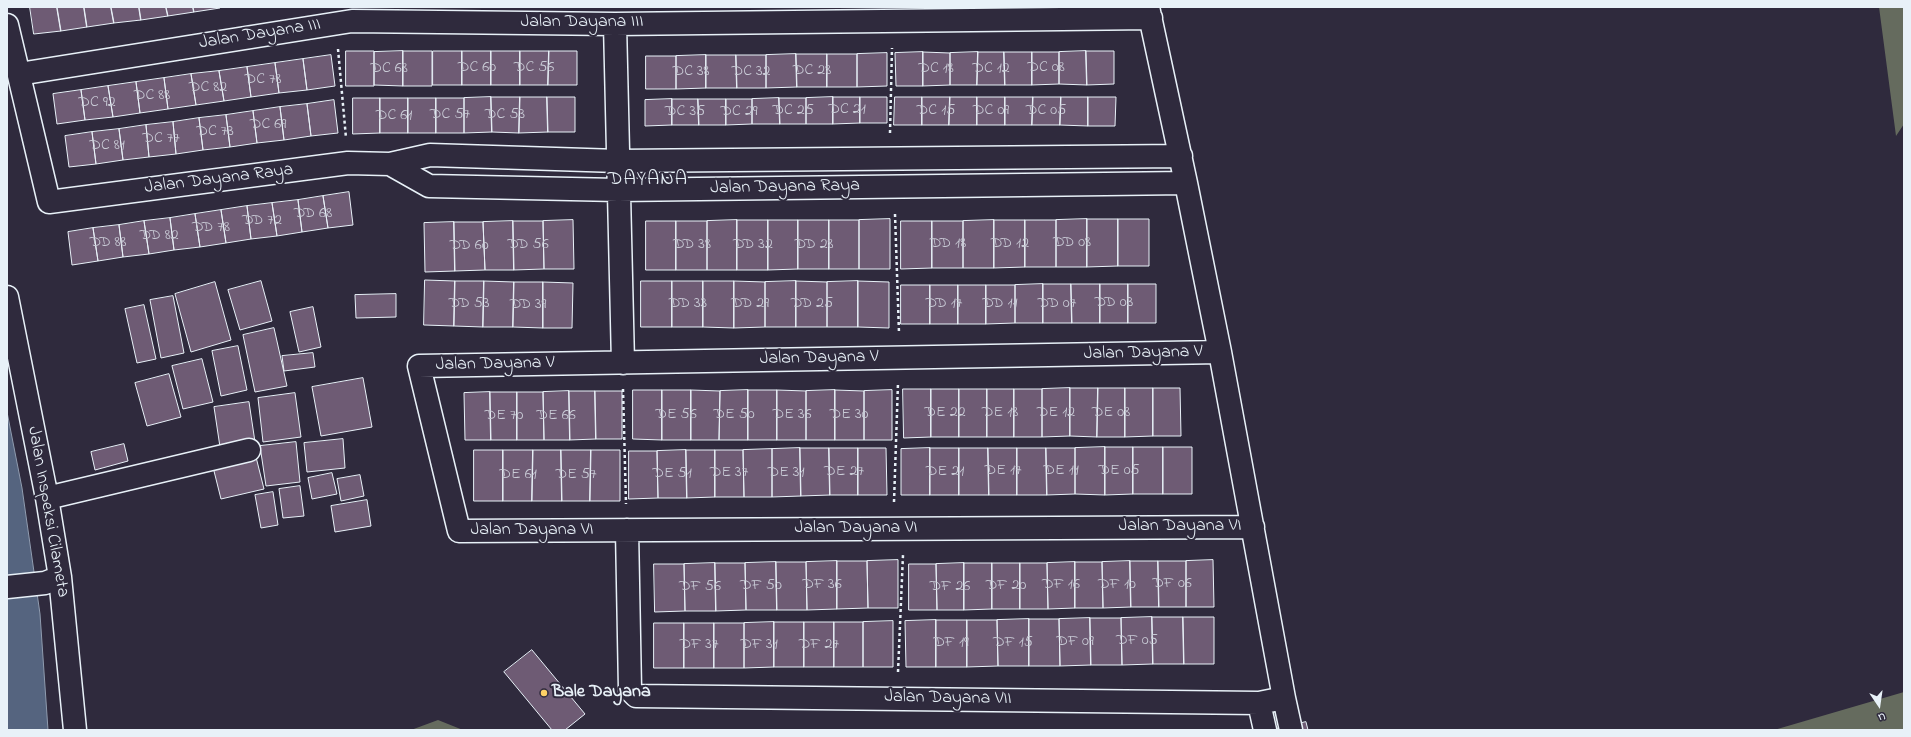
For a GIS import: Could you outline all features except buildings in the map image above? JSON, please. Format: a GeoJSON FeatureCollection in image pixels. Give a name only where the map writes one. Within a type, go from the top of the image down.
{"type":"FeatureCollection","features":[{"type":"Feature","properties":{"kind":"street","name":"Jalan Dayana III"},"geometry":{"type":"LineString","coordinates":[[18,74],[352,20],[614,24],[892,21],[1150,12]]}},
{"type":"Feature","properties":{"kind":"street"},"geometry":{"type":"LineString","coordinates":[[1150,12],[1220,352],[1291,730]]}},
{"type":"Feature","properties":{"kind":"street"},"geometry":{"type":"LineString","coordinates":[[614,24],[623,363]]}},
{"type":"Feature","properties":{"kind":"street"},"geometry":{"type":"LineString","coordinates":[[7,25],[18,74]]}},
{"type":"Feature","properties":{"kind":"street","name":"Jalan Dayana Raya"},"geometry":{"type":"LineString","coordinates":[[18,74],[49,202],[348,163],[390,164],[430,155],[618,160],[1180,156]]}},
{"type":"Feature","properties":{"kind":"street","name":"Jalan Dayana Raya"},"geometry":{"type":"LineString","coordinates":[[390,164],[429,186],[618,190],[1186,183]]}},
{"type":"Feature","properties":{"kind":"street","name":"Jalan Inspeksi Cilameta"},"geometry":{"type":"LineString","coordinates":[[7,297],[47,498],[52,580],[75,730]]}},
{"type":"Feature","properties":{"kind":"street","name":"Jalan Dayana V"},"geometry":{"type":"LineString","coordinates":[[459,531],[419,366],[1220,352]]}},
{"type":"Feature","properties":{"kind":"street"},"geometry":{"type":"LineString","coordinates":[[47,498],[249,450]]}},
{"type":"Feature","properties":{"kind":"street","name":"Jalan Dayana VI"},"geometry":{"type":"LineString","coordinates":[[459,531],[1253,527]]}},
{"type":"Feature","properties":{"kind":"street","name":"Jalan Dayana VII"},"geometry":{"type":"LineString","coordinates":[[627,530],[630,690],[636,696],[1259,703],[1284,698]]}},
{"type":"Feature","properties":{"kind":"street"},"geometry":{"type":"LineString","coordinates":[[7,587],[52,580]]}},
{"type":"Feature","properties":{"kind":"street"},"geometry":{"type":"LineString","coordinates":[[1259,703],[1265,730]]}},
{"type":"Feature","properties":{"kind":"path"},"geometry":{"type":"LineString","coordinates":[[890,157],[892,21]]}},
{"type":"Feature","properties":{"kind":"path"},"geometry":{"type":"LineString","coordinates":[[336,23],[348,163]]}},
{"type":"Feature","properties":{"kind":"path"},"geometry":{"type":"LineString","coordinates":[[623,363],[627,530]]}},
{"type":"Feature","properties":{"kind":"path"},"geometry":{"type":"LineString","coordinates":[[897,699],[904,529]]}},
{"type":"Feature","properties":{"kind":"green space"},"geometry":{"type":"Polygon","coordinates":[[[1879,7],[1904,7],[1904,124],[1896,136],[1879,7]]]}},
{"type":"Feature","properties":{"kind":"green space"},"geometry":{"type":"Polygon","coordinates":[[[1904,692],[1904,730],[1774,730],[1904,692]]]}},
{"type":"Feature","properties":{"kind":"green space"},"geometry":{"type":"Polygon","coordinates":[[[438,720],[463,730],[411,730],[438,720]]]}},
{"type":"Feature","properties":{"kind":"water"},"geometry":{"type":"Polygon","coordinates":[[[7,412],[22,488],[40,614],[48,730],[7,730],[7,412]]]}},
{"type":"Feature","properties":{"kind":"place","name":"Bale Dayana"},"geometry":{"type":"Point","coordinates":[544,693]}},
{"type":"Feature","properties":{"kind":"district","name":"DAYANA"},"geometry":{"type":"Point","coordinates":[648,181]}}]}
